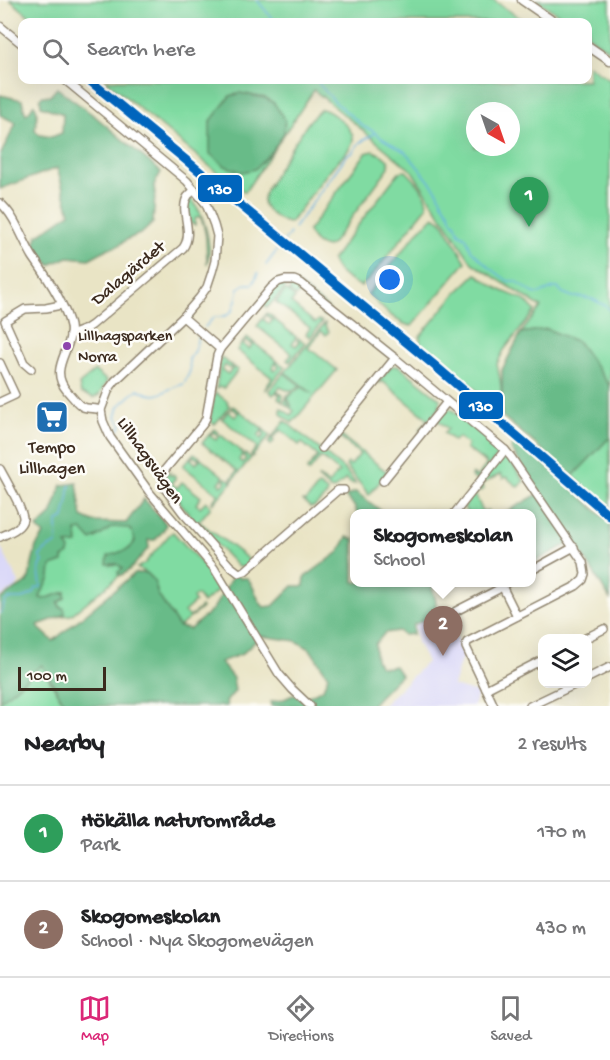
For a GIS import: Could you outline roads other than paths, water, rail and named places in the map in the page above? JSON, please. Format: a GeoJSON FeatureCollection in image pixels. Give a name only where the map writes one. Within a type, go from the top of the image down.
{"type":"FeatureCollection","features":[{"type":"Feature","properties":{"kind":"main road"},"geometry":{"type":"LineString","coordinates":[[522,0],[548,18]]}},
{"type":"Feature","properties":{"kind":"main road"},"geometry":{"type":"LineString","coordinates":[[592,49],[610,61]]}},
{"type":"Feature","properties":{"kind":"street"},"geometry":{"type":"LineString","coordinates":[[0,26],[18,41]]}},
{"type":"Feature","properties":{"kind":"street","name":"Lillhagsvägen"},"geometry":{"type":"LineString","coordinates":[[70,84],[165,161],[195,190],[206,204],[214,225],[217,243],[215,261],[207,287],[183,317],[115,381],[109,389],[102,410],[103,422],[110,437],[150,493],[214,568],[279,674],[310,706]]}},
{"type":"Feature","properties":{"kind":"street","name":"Dalagärdet"},"geometry":{"type":"LineString","coordinates":[[70,335],[87,330],[183,248],[188,240],[186,202],[188,196],[195,190]]}},
{"type":"Feature","properties":{"kind":"street"},"geometry":{"type":"LineString","coordinates":[[0,203],[9,212],[61,304],[69,323],[70,335],[59,371],[61,383],[83,407],[102,410]]}},
{"type":"Feature","properties":{"kind":"street"},"geometry":{"type":"LineString","coordinates":[[344,490],[338,490],[245,571],[239,573],[230,567],[164,489],[163,472],[206,418],[220,349],[270,288],[278,282],[294,280],[301,283],[505,450],[585,566],[583,580],[576,586],[469,639],[466,644],[494,706]]}},
{"type":"Feature","properties":{"kind":"street"},"geometry":{"type":"LineString","coordinates":[[31,369],[24,363],[5,321],[25,309],[46,308],[61,304]]}},
{"type":"Feature","properties":{"kind":"street"},"geometry":{"type":"LineString","coordinates":[[183,317],[220,349]]}},
{"type":"Feature","properties":{"kind":"street"},"geometry":{"type":"LineString","coordinates":[[322,448],[395,358]]}},
{"type":"Feature","properties":{"kind":"street"},"geometry":{"type":"LineString","coordinates":[[0,363],[15,395],[0,402]]}},
{"type":"Feature","properties":{"kind":"street"},"geometry":{"type":"LineString","coordinates":[[383,481],[447,402]]}},
{"type":"Feature","properties":{"kind":"street"},"geometry":{"type":"LineString","coordinates":[[457,509],[505,450]]}},
{"type":"Feature","properties":{"kind":"street"},"geometry":{"type":"LineString","coordinates":[[0,469],[23,516],[14,530],[0,537]]}},
{"type":"Feature","properties":{"kind":"street"},"geometry":{"type":"LineString","coordinates":[[536,567],[574,548]]}},
{"type":"Feature","properties":{"kind":"street"},"geometry":{"type":"LineString","coordinates":[[456,611],[500,587]]}},
{"type":"Feature","properties":{"kind":"street"},"geometry":{"type":"LineString","coordinates":[[504,587],[517,616]]}},
{"type":"Feature","properties":{"kind":"street"},"geometry":{"type":"LineString","coordinates":[[592,636],[604,629]]}},
{"type":"Feature","properties":{"kind":"street"},"geometry":{"type":"LineString","coordinates":[[486,689],[538,663]]}},
{"type":"Feature","properties":{"kind":"street"},"geometry":{"type":"LineString","coordinates":[[592,676],[610,667]]}},
{"type":"Feature","properties":{"kind":"street"},"geometry":{"type":"LineString","coordinates":[[530,706],[568,688]]}},
{"type":"Feature","properties":{"kind":"waterway"},"geometry":{"type":"LineString","coordinates":[[257,0],[272,18]]}},
{"type":"Feature","properties":{"kind":"waterway"},"geometry":{"type":"LineString","coordinates":[[319,84],[334,101],[364,127],[410,157],[438,192],[459,233],[466,237],[471,250],[490,268],[508,281],[516,281],[533,293],[539,294],[558,288],[573,297],[592,299],[610,310]]}},
{"type":"Feature","properties":{"kind":"waterway"},"geometry":{"type":"LineString","coordinates":[[294,228],[347,155],[352,153],[359,143],[375,133]]}},
{"type":"Feature","properties":{"kind":"waterway"},"geometry":{"type":"LineString","coordinates":[[266,265],[290,233]]}},
{"type":"Feature","properties":{"kind":"waterway"},"geometry":{"type":"LineString","coordinates":[[205,327],[214,317],[221,317],[233,310],[239,288],[245,284],[253,284],[258,273]]}},
{"type":"Feature","properties":{"kind":"waterway"},"geometry":{"type":"LineString","coordinates":[[116,434],[122,425],[116,417],[119,406],[138,389],[157,395],[184,384],[190,371],[189,359],[195,351],[198,336]]}},
{"type":"Feature","properties":{"kind":"waterway"},"geometry":{"type":"LineString","coordinates":[[0,613],[8,599],[22,599],[34,593],[36,588],[41,587],[39,571],[43,561],[40,556],[57,543],[57,522],[64,518],[70,485]]}},
{"type":"Feature","properties":{"kind":"place","name":"Hökälla naturområde"},"geometry":{"type":"Point","coordinates":[529,227]}},
{"type":"Feature","properties":{"kind":"place","name":"Lillhagsparken Norra"},"geometry":{"type":"Point","coordinates":[67,346]}},
{"type":"Feature","properties":{"kind":"place","name":"Tempo Lillhagen"},"geometry":{"type":"Point","coordinates":[52,417]}},
{"type":"Feature","properties":{"kind":"place","name":"Skogomeskolan"},"geometry":{"type":"Point","coordinates":[443,656]}}]}
